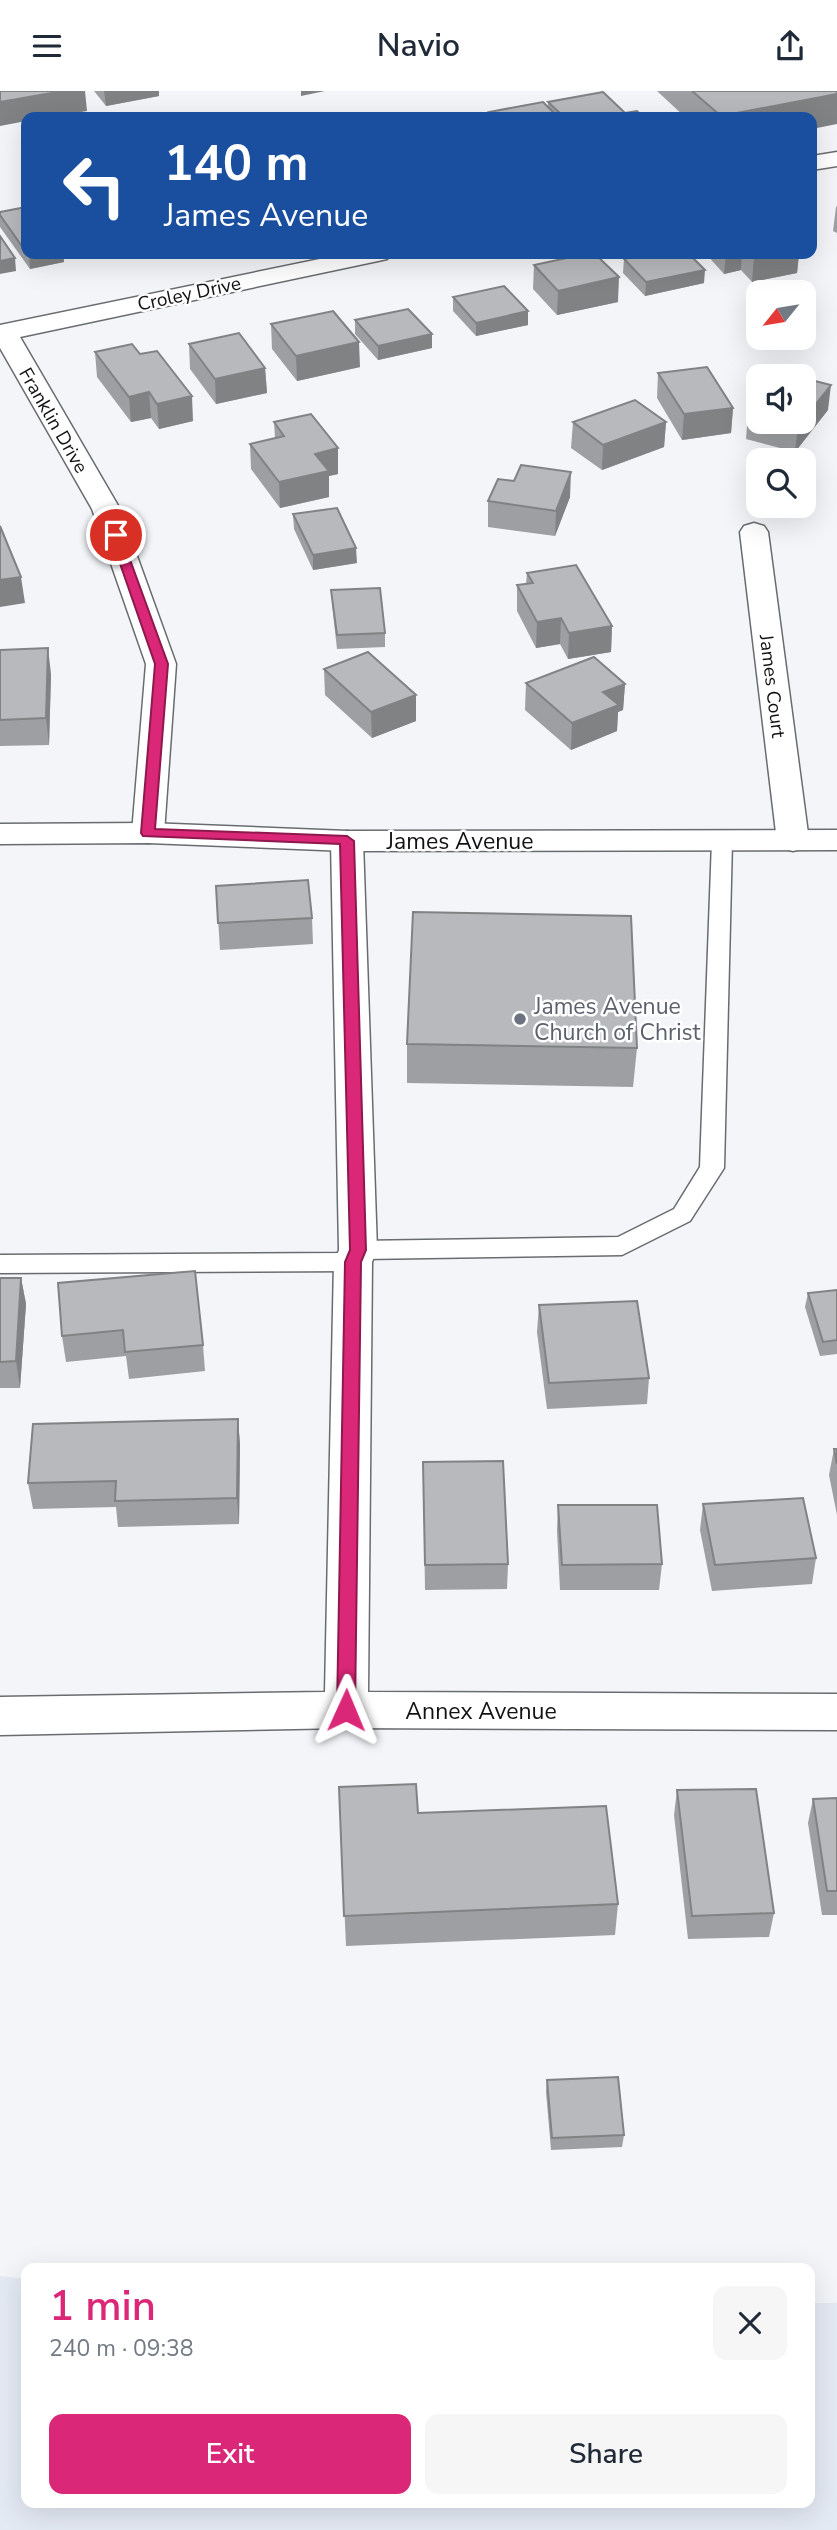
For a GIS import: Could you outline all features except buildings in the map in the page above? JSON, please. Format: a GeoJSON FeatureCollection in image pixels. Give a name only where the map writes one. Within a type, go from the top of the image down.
{"type":"FeatureCollection","features":[{"type":"Feature","properties":{"kind":"street"},"geometry":{"type":"LineString","coordinates":[[817,162],[837,159]]}},
{"type":"Feature","properties":{"kind":"street","name":"Croley Drive"},"geometry":{"type":"LineString","coordinates":[[2,333],[354,259]]}},
{"type":"Feature","properties":{"kind":"street","name":"Franklin Drive"},"geometry":{"type":"LineString","coordinates":[[2,333],[106,509],[161,664],[148,833]]}},
{"type":"Feature","properties":{"kind":"street","name":"James Court"},"geometry":{"type":"LineString","coordinates":[[754,532],[793,841]]}},
{"type":"Feature","properties":{"kind":"street","name":"James Avenue"},"geometry":{"type":"LineString","coordinates":[[0,834],[148,833],[347,841],[837,840]]}},
{"type":"Feature","properties":{"kind":"street"},"geometry":{"type":"LineString","coordinates":[[346,1710],[356,1256],[347,841]]}},
{"type":"Feature","properties":{"kind":"street","name":"Annex Avenue"},"geometry":{"type":"LineString","coordinates":[[0,1716],[346,1710],[837,1712]]}},
{"type":"Feature","properties":{"kind":"lane"},"geometry":{"type":"LineString","coordinates":[[0,1264],[356,1256],[622,1246],[682,1215],[712,1168],[722,841]]}},
{"type":"Feature","properties":{"kind":"shaded area"},"geometry":{"type":"Polygon","coordinates":[[[0,2276],[21,2278],[21,2508],[815,2508],[815,2303],[837,2303],[837,2530],[0,2530],[0,2276]]]}},
{"type":"Feature","properties":{"kind":"place","name":"James Avenue Church of Christ"},"geometry":{"type":"Point","coordinates":[520,1019]}},
{"type":"Feature","properties":{"kind":"route"},"geometry":{"type":"LineString","coordinates":[[116,535],[161,664],[148,833],[347,841],[358,1250],[353,1262],[346,1710]]}}]}
